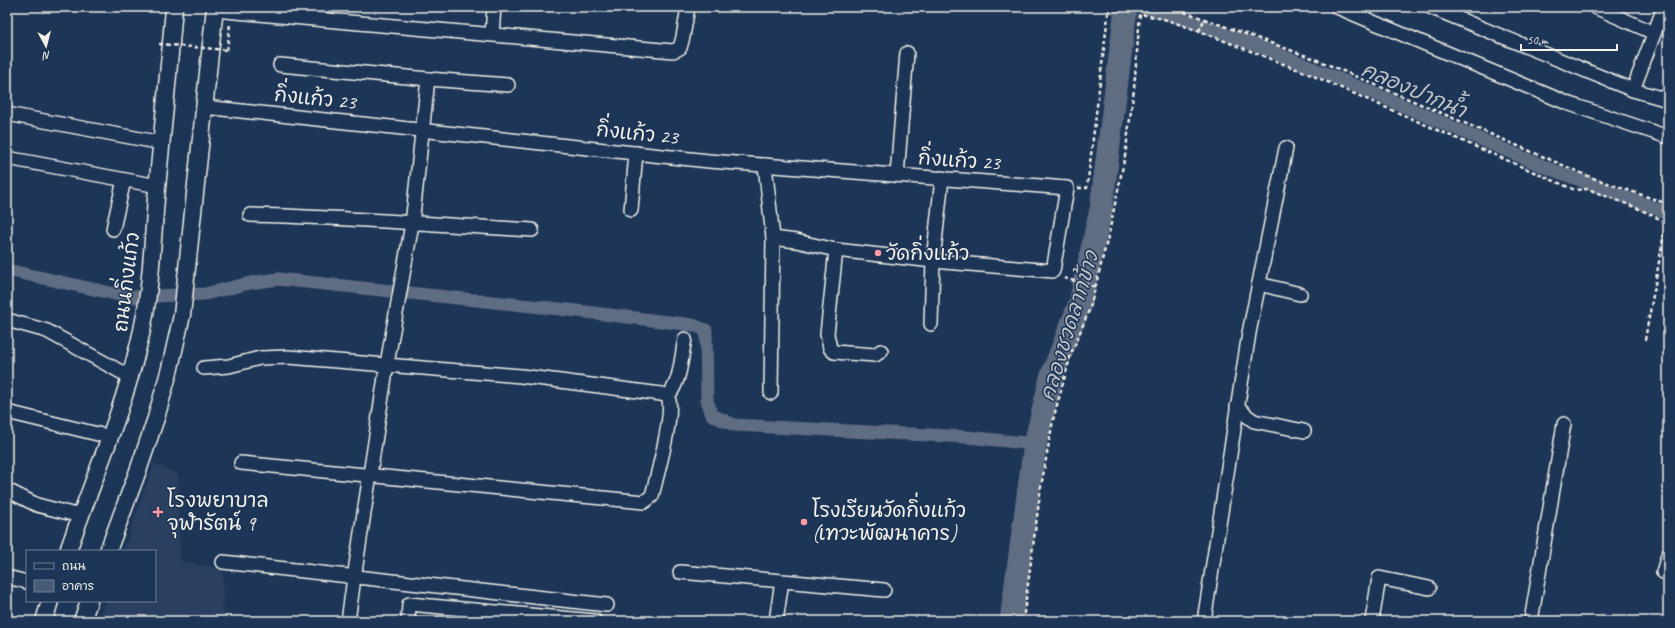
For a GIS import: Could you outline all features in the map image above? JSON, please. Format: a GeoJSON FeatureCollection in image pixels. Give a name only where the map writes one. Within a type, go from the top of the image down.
{"type":"FeatureCollection","features":[{"type":"Feature","properties":{"kind":"main road","name":"ถนนกิ่งแก้ว"},"geometry":{"type":"LineString","coordinates":[[68,550],[110,438],[140,342],[151,264],[174,7]]}},
{"type":"Feature","properties":{"kind":"main road"},"geometry":{"type":"LineString","coordinates":[[108,550],[156,418],[170,368],[182,315],[214,9]]}},
{"type":"Feature","properties":{"kind":"main road"},"geometry":{"type":"LineString","coordinates":[[44,621],[50,602]]}},
{"type":"Feature","properties":{"kind":"main road"},"geometry":{"type":"LineString","coordinates":[[82,621],[89,602]]}},
{"type":"Feature","properties":{"kind":"street"},"geometry":{"type":"LineString","coordinates":[[492,34],[494,7]]}},
{"type":"Feature","properties":{"kind":"street"},"geometry":{"type":"LineString","coordinates":[[214,9],[677,50],[680,48],[683,37],[688,7]]}},
{"type":"Feature","properties":{"kind":"street"},"geometry":{"type":"LineString","coordinates":[[1337,7],[1567,103],[1668,137]]}},
{"type":"Feature","properties":{"kind":"street"},"geometry":{"type":"LineString","coordinates":[[1430,7],[1632,90],[1668,100]]}},
{"type":"Feature","properties":{"kind":"street"},"geometry":{"type":"LineString","coordinates":[[1595,7],[1654,34]]}},
{"type":"Feature","properties":{"kind":"street"},"geometry":{"type":"LineString","coordinates":[[1632,90],[1664,7]]}},
{"type":"Feature","properties":{"kind":"street"},"geometry":{"type":"LineString","coordinates":[[898,175],[907,53]]}},
{"type":"Feature","properties":{"kind":"street"},"geometry":{"type":"LineString","coordinates":[[280,65],[428,80],[508,86]]}},
{"type":"Feature","properties":{"kind":"street"},"geometry":{"type":"LineString","coordinates":[[348,621],[387,364],[412,224],[428,80]]}},
{"type":"Feature","properties":{"kind":"street","name":"กิ่งแก้ว 23"},"geometry":{"type":"LineString","coordinates":[[204,107],[636,153],[765,165],[1067,188]]}},
{"type":"Feature","properties":{"kind":"street"},"geometry":{"type":"LineString","coordinates":[[7,114],[162,143]]}},
{"type":"Feature","properties":{"kind":"street"},"geometry":{"type":"LineString","coordinates":[[1204,621],[1248,333],[1286,148]]}},
{"type":"Feature","properties":{"kind":"street"},"geometry":{"type":"LineString","coordinates":[[631,210],[636,153]]}},
{"type":"Feature","properties":{"kind":"street"},"geometry":{"type":"LineString","coordinates":[[7,158],[158,186]]}},
{"type":"Feature","properties":{"kind":"street"},"geometry":{"type":"LineString","coordinates":[[765,165],[773,238],[771,393]]}},
{"type":"Feature","properties":{"kind":"street"},"geometry":{"type":"LineString","coordinates":[[931,324],[933,261],[942,178]]}},
{"type":"Feature","properties":{"kind":"street"},"geometry":{"type":"LineString","coordinates":[[113,230],[124,180]]}},
{"type":"Feature","properties":{"kind":"street"},"geometry":{"type":"LineString","coordinates":[[773,238],[796,241],[836,250],[933,261],[1053,271],[1067,188]]}},
{"type":"Feature","properties":{"kind":"street"},"geometry":{"type":"LineString","coordinates":[[250,215],[323,217],[412,224],[532,230]]}},
{"type":"Feature","properties":{"kind":"street"},"geometry":{"type":"LineString","coordinates":[[836,250],[827,334],[830,348],[834,352],[868,355],[875,355],[881,351]]}},
{"type":"Feature","properties":{"kind":"street"},"geometry":{"type":"LineString","coordinates":[[1259,284],[1300,294]]}},
{"type":"Feature","properties":{"kind":"street"},"geometry":{"type":"LineString","coordinates":[[7,320],[47,331],[130,377]]}},
{"type":"Feature","properties":{"kind":"street"},"geometry":{"type":"LineString","coordinates":[[241,462],[644,502],[652,496],[668,418],[668,396],[677,381],[684,340]]}},
{"type":"Feature","properties":{"kind":"street"},"geometry":{"type":"LineString","coordinates":[[204,368],[229,366],[260,358],[288,357],[521,376],[668,396]]}},
{"type":"Feature","properties":{"kind":"street"},"geometry":{"type":"LineString","coordinates":[[1237,406],[1246,416],[1254,421],[1304,430]]}},
{"type":"Feature","properties":{"kind":"street"},"geometry":{"type":"LineString","coordinates":[[7,412],[110,438]]}},
{"type":"Feature","properties":{"kind":"street"},"geometry":{"type":"LineString","coordinates":[[1531,621],[1564,424]]}},
{"type":"Feature","properties":{"kind":"street"},"geometry":{"type":"LineString","coordinates":[[7,490],[38,505],[80,516]]}},
{"type":"Feature","properties":{"kind":"street"},"geometry":{"type":"LineString","coordinates":[[1663,572],[1668,555]]}},
{"type":"Feature","properties":{"kind":"street"},"geometry":{"type":"LineString","coordinates":[[223,562],[354,578],[607,605]]}},
{"type":"Feature","properties":{"kind":"street"},"geometry":{"type":"LineString","coordinates":[[680,572],[884,590]]}},
{"type":"Feature","properties":{"kind":"street"},"geometry":{"type":"LineString","coordinates":[[7,577],[26,582]]}},
{"type":"Feature","properties":{"kind":"street"},"geometry":{"type":"LineString","coordinates":[[1372,621],[1379,578],[1429,588]]}},
{"type":"Feature","properties":{"kind":"street"},"geometry":{"type":"LineString","coordinates":[[776,621],[782,581]]}},
{"type":"Feature","properties":{"kind":"street"},"geometry":{"type":"LineString","coordinates":[[408,621],[409,604],[595,621]]}},
{"type":"Feature","properties":{"kind":"path"},"geometry":{"type":"LineString","coordinates":[[1067,188],[1087,188],[1109,7]]}},
{"type":"Feature","properties":{"kind":"path"},"geometry":{"type":"LineString","coordinates":[[1108,12],[1114,7]]}},
{"type":"Feature","properties":{"kind":"path"},"geometry":{"type":"LineString","coordinates":[[1171,7],[1205,18],[1315,59],[1429,109],[1594,178],[1668,204]]}},
{"type":"Feature","properties":{"kind":"path"},"geometry":{"type":"LineString","coordinates":[[1022,621],[1040,495],[1053,420],[1070,354],[1090,308],[1096,287],[1110,233],[1125,156],[1134,89],[1140,14],[1164,19],[1199,31],[1309,74],[1575,190],[1588,189],[1637,208],[1667,223],[1645,340]]}},
{"type":"Feature","properties":{"kind":"path"},"geometry":{"type":"LineString","coordinates":[[1199,31],[1205,18]]}},
{"type":"Feature","properties":{"kind":"path"},"geometry":{"type":"LineString","coordinates":[[159,44],[228,50]]}},
{"type":"Feature","properties":{"kind":"path"},"geometry":{"type":"LineString","coordinates":[[1070,279],[1096,287]]}},
{"type":"Feature","properties":{"kind":"shaded area","name":"โรงพยาบาล จุฬารัตน์ 9"},"geometry":{"type":"Polygon","coordinates":[[[154,464],[178,474],[180,561],[223,569],[222,621],[99,621],[106,602],[156,602],[156,550],[123,550],[154,464]]]}},
{"type":"Feature","properties":{"kind":"building"},"geometry":{"type":"Polygon","coordinates":[[[7,598],[12,600],[7,616],[7,598]]]}},
{"type":"Feature","properties":{"kind":"waterway","name":"คลองชวดลากข้าว"},"geometry":{"type":"LineString","coordinates":[[1011,621],[1035,444],[1051,378],[1080,303],[1101,209],[1125,7]]}},
{"type":"Feature","properties":{"kind":"waterway","name":"คลองปากน้ำ"},"geometry":{"type":"LineString","coordinates":[[1144,7],[1186,20],[1266,49],[1385,98],[1545,167],[1668,213]]}},
{"type":"Feature","properties":{"kind":"waterway"},"geometry":{"type":"LineString","coordinates":[[7,270],[129,297],[205,294],[250,283],[278,279],[569,310],[693,325],[706,330],[707,400],[712,415],[734,425],[967,437],[1035,444]]}},
{"type":"Feature","properties":{"kind":"place","name":"วัดกิ่งแก้ว"},"geometry":{"type":"Point","coordinates":[878,253]}},
{"type":"Feature","properties":{"kind":"place","name":"โรงพยาบาล จุฬารัตน์ 9"},"geometry":{"type":"Point","coordinates":[158,512]}},
{"type":"Feature","properties":{"kind":"place","name":"โรงเรียนวัดกิ่งแก้ว (เทวะพัฒนาคาร)"},"geometry":{"type":"Point","coordinates":[804,522]}}]}
